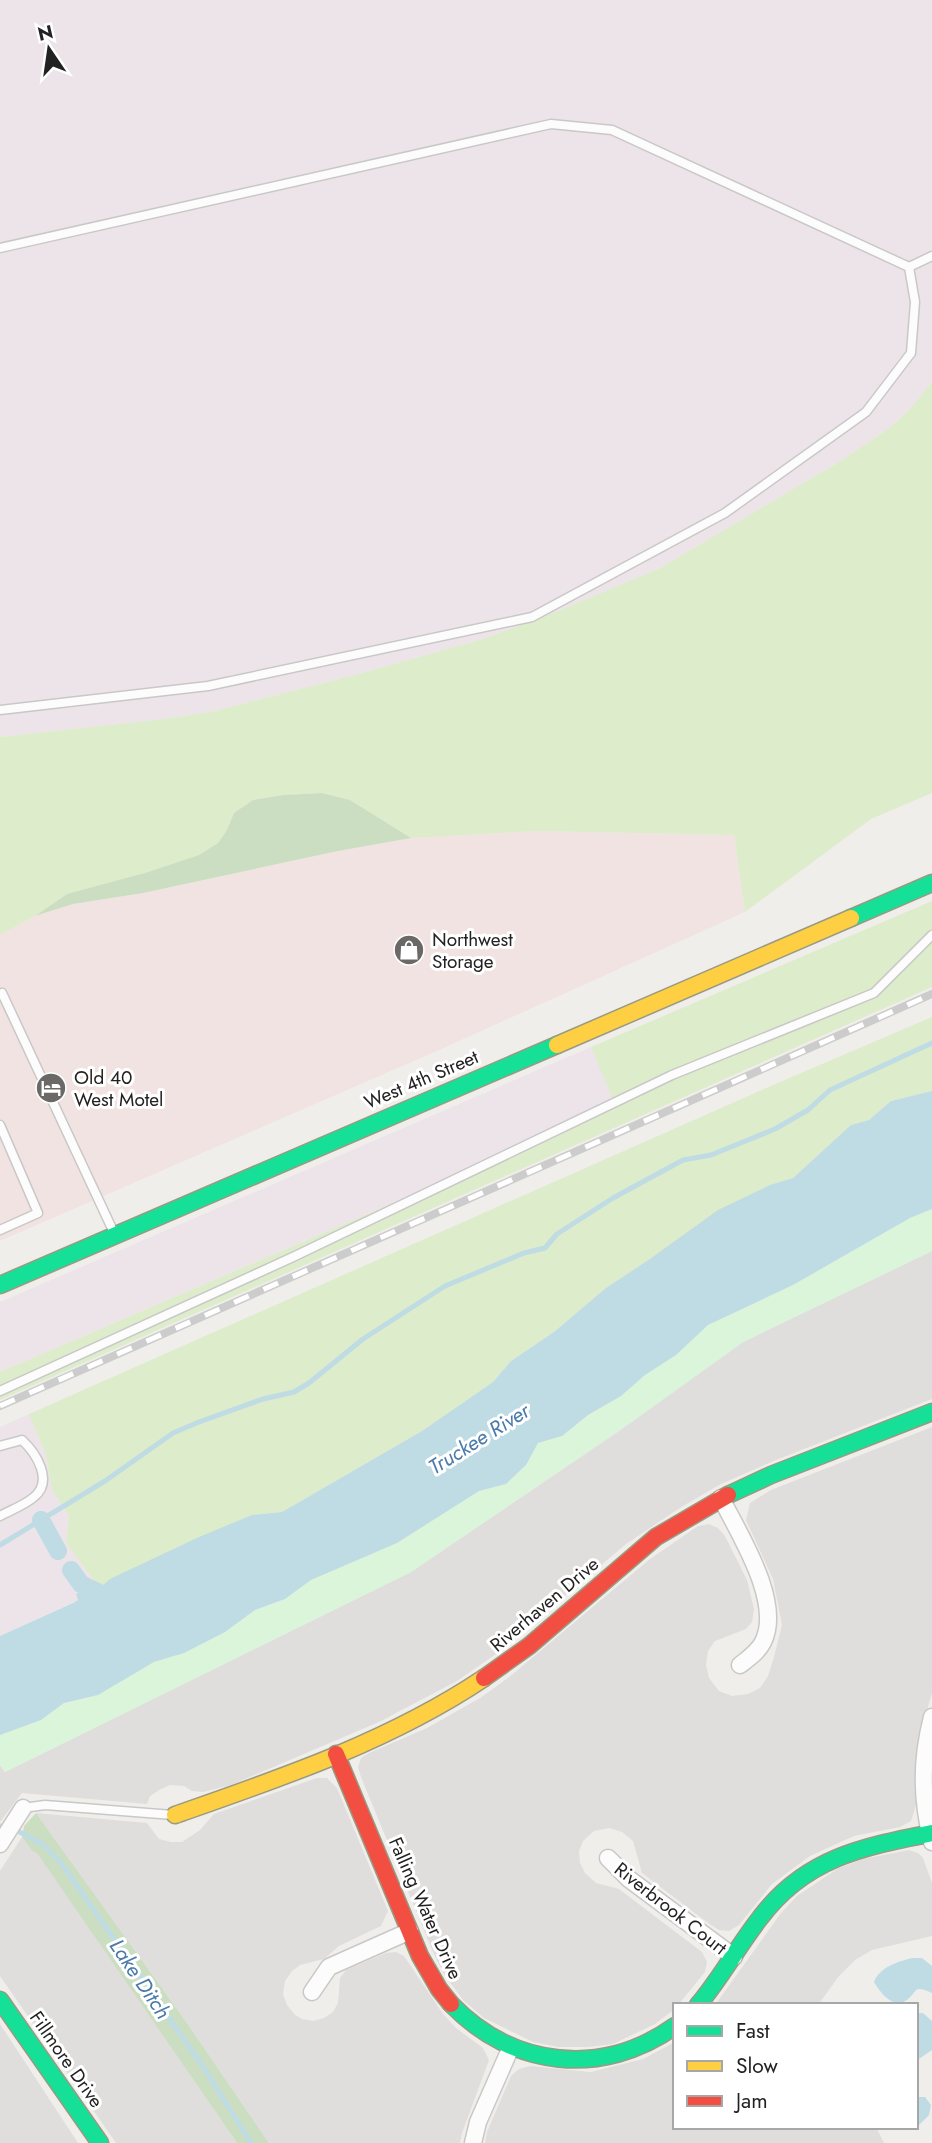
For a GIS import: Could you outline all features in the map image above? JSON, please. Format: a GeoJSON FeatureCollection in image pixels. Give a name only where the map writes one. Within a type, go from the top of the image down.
{"type":"FeatureCollection","features":[{"type":"Feature","properties":{"kind":"street","name":"West 4th Street"},"geometry":{"type":"LineString","coordinates":[[859,914],[932,877]]}},
{"type":"Feature","properties":{"kind":"street","name":"West 4th Street"},"geometry":{"type":"LineString","coordinates":[[0,1284],[932,883]]}},
{"type":"Feature","properties":{"kind":"street","name":"Riverhaven Drive"},"geometry":{"type":"LineString","coordinates":[[175,1815],[265,1784],[436,1708],[510,1661],[647,1544],[678,1523],[721,1498],[758,1481],[932,1412]]}},
{"type":"Feature","properties":{"kind":"street"},"geometry":{"type":"LineString","coordinates":[[721,1498],[760,1578],[767,1615],[763,1642],[754,1654],[740,1665]]}},
{"type":"Feature","properties":{"kind":"street"},"geometry":{"type":"LineString","coordinates":[[700,2003],[780,1894],[801,1876],[825,1861],[851,1850],[931,1837],[924,1810],[923,1766],[932,1717]]}},
{"type":"Feature","properties":{"kind":"street","name":"Falling Water Drive"},"geometry":{"type":"LineString","coordinates":[[336,1754],[428,1971],[443,1995],[463,2017],[482,2032],[530,2054],[566,2060],[614,2056],[638,2048],[673,2027]]}},
{"type":"Feature","properties":{"kind":"street"},"geometry":{"type":"LineString","coordinates":[[0,1844],[23,1808]]}},
{"type":"Feature","properties":{"kind":"street","name":"Riverbrook Court"},"geometry":{"type":"LineString","coordinates":[[608,1858],[629,1880],[734,1958]]}},
{"type":"Feature","properties":{"kind":"street"},"geometry":{"type":"LineString","coordinates":[[312,1992],[329,1967],[410,1931]]}},
{"type":"Feature","properties":{"kind":"street","name":"Fillmore Drive"},"geometry":{"type":"LineString","coordinates":[[0,2000],[100,2143]]}},
{"type":"Feature","properties":{"kind":"street"},"geometry":{"type":"LineString","coordinates":[[473,2143],[478,2122],[511,2046]]}},
{"type":"Feature","properties":{"kind":"lane"},"geometry":{"type":"LineString","coordinates":[[0,248],[551,124],[612,130],[909,267]]}},
{"type":"Feature","properties":{"kind":"lane"},"geometry":{"type":"LineString","coordinates":[[909,267],[932,256]]}},
{"type":"Feature","properties":{"kind":"lane"},"geometry":{"type":"LineString","coordinates":[[0,710],[208,686],[533,617],[725,513],[866,412],[911,353],[915,302],[909,267]]}},
{"type":"Feature","properties":{"kind":"lane"},"geometry":{"type":"LineString","coordinates":[[0,1391],[270,1268],[671,1075],[874,993],[932,935]]}},
{"type":"Feature","properties":{"kind":"lane"},"geometry":{"type":"LineString","coordinates":[[2,993],[115,1235]]}},
{"type":"Feature","properties":{"kind":"lane"},"geometry":{"type":"LineString","coordinates":[[0,1125],[38,1213],[0,1230]]}},
{"type":"Feature","properties":{"kind":"lane"},"geometry":{"type":"LineString","coordinates":[[0,1446],[22,1440],[35,1452],[43,1472],[42,1487],[36,1497],[0,1516]]}},
{"type":"Feature","properties":{"kind":"lane"},"geometry":{"type":"LineString","coordinates":[[23,1808],[45,1805],[175,1815]]}},
{"type":"Feature","properties":{"kind":"shaded area"},"geometry":{"type":"Polygon","coordinates":[[[0,0],[932,0],[932,382],[910,409],[888,429],[839,462],[660,568],[558,611],[483,639],[215,711],[0,737],[0,0]]]}},
{"type":"Feature","properties":{"kind":"shaded area"},"geometry":{"type":"Polygon","coordinates":[[[537,831],[734,835],[745,912],[437,1051],[0,1241],[0,935],[35,916],[73,904],[143,893],[338,851],[411,838],[537,831]]]}},
{"type":"Feature","properties":{"kind":"shaded area"},"geometry":{"type":"Polygon","coordinates":[[[591,1047],[617,1106],[0,1372],[0,1302],[591,1047]]]}},
{"type":"Feature","properties":{"kind":"shaded area"},"geometry":{"type":"Polygon","coordinates":[[[932,1251],[932,1399],[776,1460],[721,1484],[683,1506],[626,1544],[496,1654],[457,1681],[379,1722],[231,1785],[203,1792],[170,1785],[150,1796],[147,1804],[22,1793],[0,1822],[0,1765],[5,1772],[411,1572],[619,1431],[743,1342],[932,1251]]]}},
{"type":"Feature","properties":{"kind":"shaded area"},"geometry":{"type":"Polygon","coordinates":[[[29,1414],[46,1455],[52,1490],[69,1516],[66,1543],[99,1587],[94,1593],[0,1636],[0,1427],[29,1414]]]}},
{"type":"Feature","properties":{"kind":"shaded area"},"geometry":{"type":"Polygon","coordinates":[[[932,1427],[932,1693],[919,1738],[915,1765],[916,1805],[911,1821],[900,1827],[854,1836],[810,1856],[772,1884],[739,1925],[729,1931],[719,1930],[708,1923],[642,1873],[633,1841],[622,1832],[609,1828],[594,1831],[583,1841],[579,1851],[580,1863],[585,1873],[596,1883],[619,1889],[702,1952],[707,1962],[705,1972],[680,2003],[673,2003],[673,2010],[655,2024],[613,2044],[559,2047],[533,2042],[484,2018],[463,2000],[444,1974],[361,1777],[358,1767],[361,1758],[427,1728],[480,1698],[508,1678],[650,1559],[698,1526],[709,1524],[718,1528],[725,1536],[747,1580],[754,1609],[752,1622],[746,1629],[715,1641],[708,1651],[706,1665],[709,1678],[719,1691],[732,1696],[748,1694],[760,1688],[768,1676],[782,1625],[773,1579],[746,1520],[750,1503],[771,1490],[932,1427]]]}},
{"type":"Feature","properties":{"kind":"shaded area"},"geometry":{"type":"Polygon","coordinates":[[[317,1778],[327,1778],[337,1788],[388,1911],[381,1926],[339,1946],[324,1959],[300,1965],[292,1971],[285,1981],[283,1994],[287,2005],[302,2019],[313,2021],[324,2018],[333,2012],[338,2003],[340,1978],[346,1970],[386,1953],[396,1952],[404,1956],[443,2014],[456,2028],[483,2048],[489,2060],[460,2143],[269,2143],[187,2023],[36,1813],[147,1823],[159,1839],[182,1842],[200,1830],[214,1814],[317,1778]]]}},
{"type":"Feature","properties":{"kind":"shaded area"},"geometry":{"type":"Polygon","coordinates":[[[22,1837],[32,1851],[37,1852],[237,2143],[116,2143],[0,1976],[0,1871],[22,1837]]]}},
{"type":"Feature","properties":{"kind":"shaded area"},"geometry":{"type":"Polygon","coordinates":[[[909,1850],[923,1858],[932,1883],[932,1936],[872,1950],[855,1960],[839,1976],[819,2003],[716,2003],[781,1913],[797,1896],[837,1869],[863,1859],[909,1850]]]}},
{"type":"Feature","properties":{"kind":"shaded area"},"geometry":{"type":"Polygon","coordinates":[[[0,2024],[78,2143],[0,2143],[0,2024]]]}},
{"type":"Feature","properties":{"kind":"shaded area"},"geometry":{"type":"Polygon","coordinates":[[[673,2043],[673,2129],[877,2129],[884,2143],[485,2143],[487,2132],[511,2076],[519,2069],[530,2066],[591,2072],[643,2059],[673,2043]]]}},
{"type":"Feature","properties":{"kind":"green space"},"geometry":{"type":"Polygon","coordinates":[[[932,382],[932,793],[871,819],[745,912],[734,835],[537,831],[411,838],[350,800],[322,793],[253,800],[234,813],[218,843],[199,855],[67,894],[0,935],[0,737],[215,711],[483,639],[558,611],[660,568],[839,462],[888,429],[910,409],[932,382]]]}},
{"type":"Feature","properties":{"kind":"green space"},"geometry":{"type":"Polygon","coordinates":[[[322,793],[350,800],[411,838],[143,893],[73,904],[35,916],[67,894],[199,855],[218,843],[234,813],[253,800],[322,793]]]}},
{"type":"Feature","properties":{"kind":"green space"},"geometry":{"type":"Polygon","coordinates":[[[932,901],[932,987],[0,1400],[0,1372],[616,1107],[591,1047],[932,901]]]}},
{"type":"Feature","properties":{"kind":"green space"},"geometry":{"type":"Polygon","coordinates":[[[932,1017],[932,1091],[891,1101],[869,1120],[851,1125],[793,1178],[770,1185],[745,1198],[606,1288],[554,1332],[511,1361],[493,1382],[422,1431],[282,1512],[252,1515],[99,1587],[66,1543],[69,1516],[52,1490],[46,1455],[29,1414],[932,1017]]]}},
{"type":"Feature","properties":{"kind":"green space"},"geometry":{"type":"Polygon","coordinates":[[[932,1209],[932,1251],[743,1342],[633,1421],[411,1572],[5,1772],[0,1765],[0,1735],[41,1720],[64,1703],[98,1695],[154,1662],[184,1653],[225,1632],[255,1610],[285,1599],[311,1580],[397,1543],[479,1491],[506,1484],[526,1465],[538,1443],[562,1436],[588,1415],[621,1396],[645,1375],[676,1355],[708,1325],[793,1285],[910,1218],[932,1209]]]}},
{"type":"Feature","properties":{"kind":"green space"},"geometry":{"type":"Polygon","coordinates":[[[36,1813],[187,2023],[269,2143],[237,2143],[37,1853],[32,1851],[22,1837],[24,1826],[36,1813]]]}},
{"type":"Feature","properties":{"kind":"water","name":"Truckee River"},"geometry":{"type":"Polygon","coordinates":[[[932,1091],[932,1209],[910,1218],[793,1285],[708,1325],[676,1355],[645,1375],[621,1396],[588,1415],[562,1436],[538,1443],[526,1465],[506,1484],[479,1491],[397,1543],[311,1580],[285,1599],[255,1610],[225,1632],[184,1653],[154,1662],[98,1695],[64,1703],[41,1720],[0,1735],[0,1636],[73,1603],[78,1600],[76,1594],[85,1589],[94,1593],[110,1579],[199,1537],[252,1515],[282,1512],[422,1431],[493,1382],[511,1361],[554,1332],[606,1288],[718,1210],[770,1185],[793,1178],[851,1125],[869,1120],[891,1101],[932,1091]]]}},
{"type":"Feature","properties":{"kind":"water"},"geometry":{"type":"Polygon","coordinates":[[[912,1958],[922,1958],[932,1966],[932,1993],[918,1989],[903,2002],[893,2002],[874,1982],[885,1969],[912,1958]]]}},
{"type":"Feature","properties":{"kind":"water"},"geometry":{"type":"Polygon","coordinates":[[[918,2013],[923,2013],[932,2021],[932,2050],[918,2060],[918,2013]]]}},
{"type":"Feature","properties":{"kind":"water"},"geometry":{"type":"Polygon","coordinates":[[[918,2097],[925,2097],[931,2105],[929,2115],[918,2126],[918,2097]]]}},
{"type":"Feature","properties":{"kind":"waterway"},"geometry":{"type":"LineString","coordinates":[[0,1545],[105,1481],[173,1433],[263,1399],[294,1392],[363,1339],[445,1286],[524,1253],[545,1248],[557,1234],[613,1198],[683,1160],[711,1155],[775,1129],[808,1110],[830,1090],[932,1043]]}},
{"type":"Feature","properties":{"kind":"waterway"},"geometry":{"type":"LineString","coordinates":[[41,1520],[58,1551]]}},
{"type":"Feature","properties":{"kind":"waterway"},"geometry":{"type":"LineString","coordinates":[[71,1570],[81,1584],[106,1596],[112,1604]]}},
{"type":"Feature","properties":{"kind":"waterway","name":"Lake Ditch"},"geometry":{"type":"LineString","coordinates":[[16,1830],[42,1844],[61,1863],[204,2068],[251,2143]]}},
{"type":"Feature","properties":{"kind":"railway"},"geometry":{"type":"LineString","coordinates":[[0,1406],[932,994]]}},
{"type":"Feature","properties":{"kind":"traffic: fast"},"geometry":{"type":"LineString","coordinates":[[851,918],[932,883]]}},
{"type":"Feature","properties":{"kind":"traffic: fast"},"geometry":{"type":"LineString","coordinates":[[0,1285],[557,1045]]}},
{"type":"Feature","properties":{"kind":"traffic: fast"},"geometry":{"type":"LineString","coordinates":[[728,1495],[771,1475],[932,1412]]}},
{"type":"Feature","properties":{"kind":"traffic: fast"},"geometry":{"type":"LineString","coordinates":[[700,2003],[760,1918],[796,1881],[816,1868],[859,1850],[932,1833]]}},
{"type":"Feature","properties":{"kind":"traffic: fast"},"geometry":{"type":"LineString","coordinates":[[0,2000],[100,2143]]}},
{"type":"Feature","properties":{"kind":"traffic: fast"},"geometry":{"type":"LineString","coordinates":[[451,2004],[475,2025],[502,2042],[530,2053],[559,2058],[588,2059],[618,2054],[647,2043],[673,2027]]}},
{"type":"Feature","properties":{"kind":"traffic: slow"},"geometry":{"type":"LineString","coordinates":[[557,1045],[851,918]]}},
{"type":"Feature","properties":{"kind":"traffic: slow"},"geometry":{"type":"LineString","coordinates":[[175,1815],[295,1772],[373,1739],[411,1721],[484,1678]]}},
{"type":"Feature","properties":{"kind":"traffic: jam"},"geometry":{"type":"LineString","coordinates":[[484,1678],[529,1646],[656,1537],[728,1495]]}},
{"type":"Feature","properties":{"kind":"traffic: jam"},"geometry":{"type":"LineString","coordinates":[[336,1754],[420,1956],[451,2004]]}},
{"type":"Feature","properties":{"kind":"place","name":"Northwest Storage"},"geometry":{"type":"Point","coordinates":[409,950]}},
{"type":"Feature","properties":{"kind":"place","name":"Old 40 West Motel"},"geometry":{"type":"Point","coordinates":[51,1088]}}]}
